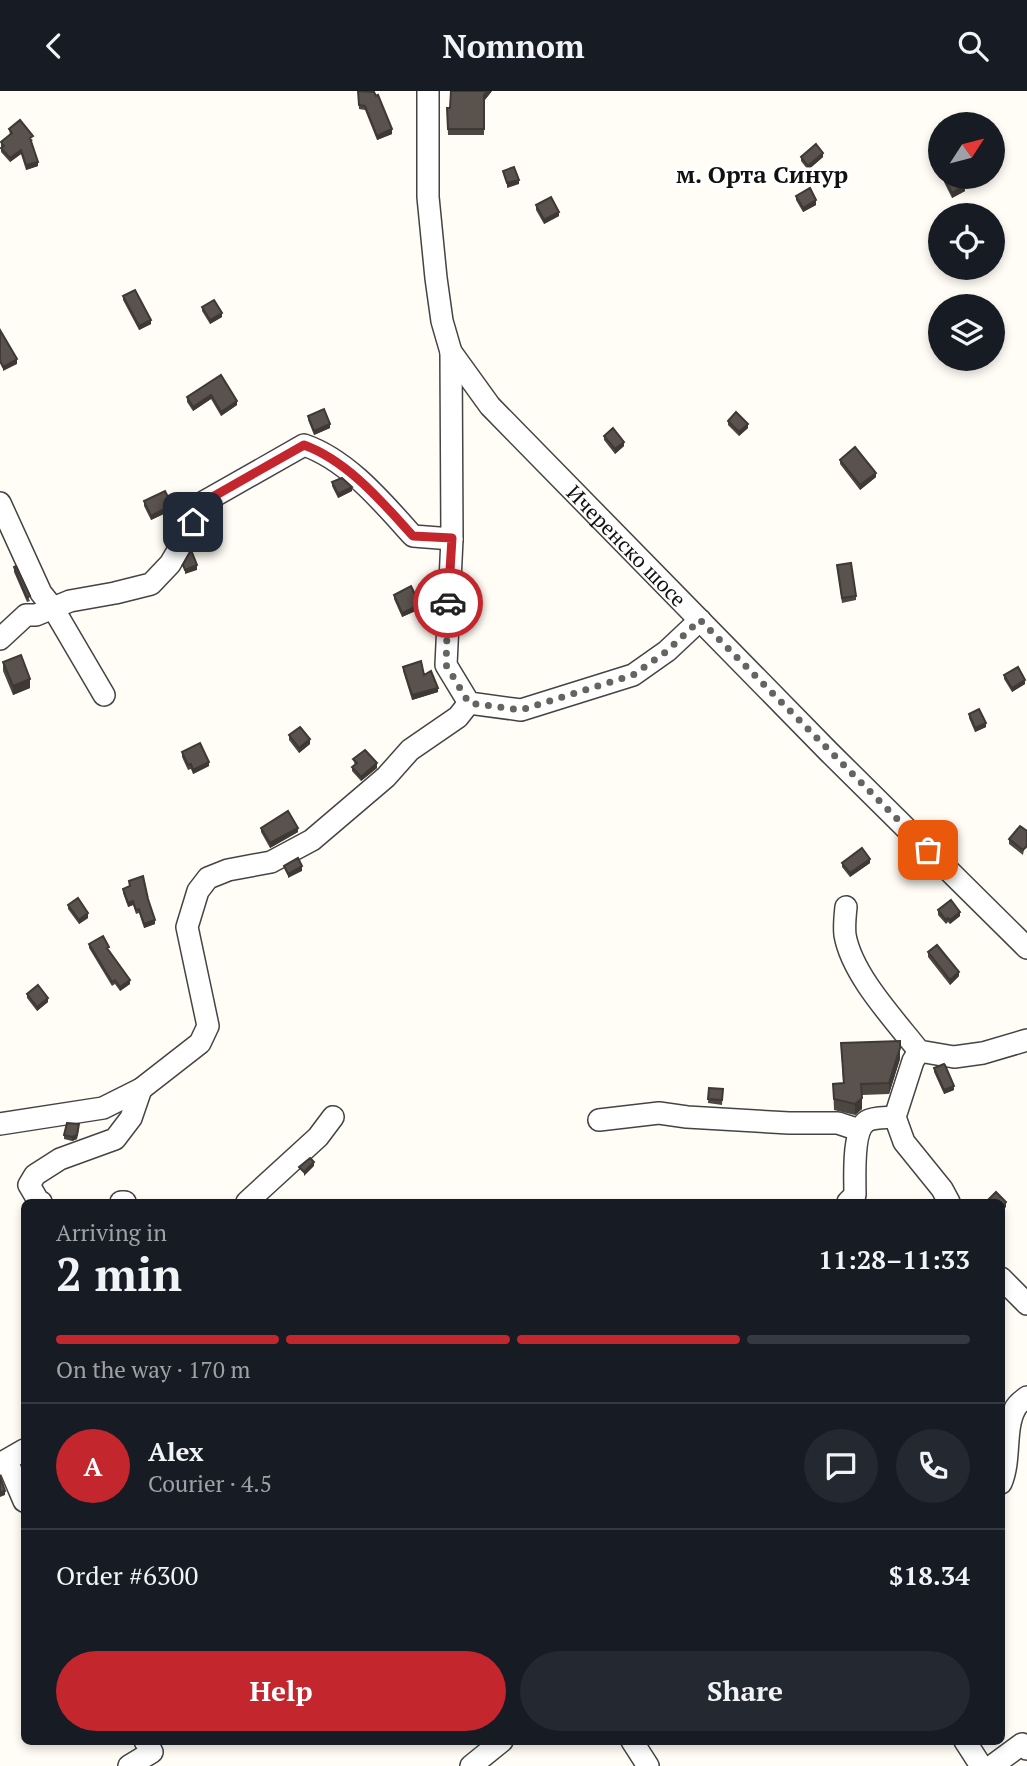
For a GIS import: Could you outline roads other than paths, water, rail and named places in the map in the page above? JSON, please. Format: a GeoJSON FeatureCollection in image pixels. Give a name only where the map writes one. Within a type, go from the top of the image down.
{"type":"FeatureCollection","features":[{"type":"Feature","properties":{"kind":"street","name":"Ичеренско шосе"},"geometry":{"type":"LineString","coordinates":[[428,91],[428,197],[437,289],[451,352],[490,406],[829,752],[1027,948]]}},
{"type":"Feature","properties":{"kind":"street"},"geometry":{"type":"LineString","coordinates":[[451,352],[452,538],[446,665],[469,703]]}},
{"type":"Feature","properties":{"kind":"street"},"geometry":{"type":"LineString","coordinates":[[0,639],[26,615],[36,615],[70,601],[151,584],[170,564],[202,503],[304,445],[318,450],[361,481],[413,536],[452,538]]}},
{"type":"Feature","properties":{"kind":"street"},"geometry":{"type":"LineString","coordinates":[[0,503],[41,593],[53,608],[104,695]]}},
{"type":"Feature","properties":{"kind":"street"},"geometry":{"type":"LineString","coordinates":[[469,703],[521,710],[633,675],[667,651],[700,620]]}},
{"type":"Feature","properties":{"kind":"street"},"geometry":{"type":"LineString","coordinates":[[0,1124],[103,1108],[141,1089],[200,1043],[208,1026],[187,927],[198,891],[208,878],[228,870],[271,862],[312,840],[386,777],[410,750],[458,717],[469,703]]}},
{"type":"Feature","properties":{"kind":"street"},"geometry":{"type":"LineString","coordinates":[[846,907],[845,934],[856,965],[919,1051],[954,1057],[983,1053],[1027,1040]]}},
{"type":"Feature","properties":{"kind":"street"},"geometry":{"type":"LineString","coordinates":[[919,1051],[913,1061],[895,1117],[904,1142],[947,1199]]}},
{"type":"Feature","properties":{"kind":"street"},"geometry":{"type":"LineString","coordinates":[[37,1199],[29,1185],[35,1175],[60,1159],[115,1139],[131,1118],[141,1089]]}},
{"type":"Feature","properties":{"kind":"street"},"geometry":{"type":"LineString","coordinates":[[599,1120],[659,1113],[789,1123],[838,1123],[859,1130]]}},
{"type":"Feature","properties":{"kind":"street"},"geometry":{"type":"LineString","coordinates":[[250,1199],[318,1137],[333,1117]]}},
{"type":"Feature","properties":{"kind":"street"},"geometry":{"type":"LineString","coordinates":[[851,1199],[855,1195],[856,1143],[859,1130],[867,1121],[895,1117]]}},
{"type":"Feature","properties":{"kind":"street"},"geometry":{"type":"LineString","coordinates":[[1005,1282],[1027,1304]]}},
{"type":"Feature","properties":{"kind":"street"},"geometry":{"type":"LineString","coordinates":[[1005,1473],[1006,1415],[1027,1398]]}},
{"type":"Feature","properties":{"kind":"street"},"geometry":{"type":"LineString","coordinates":[[10,1458],[21,1492]]}},
{"type":"Feature","properties":{"kind":"street"},"geometry":{"type":"LineString","coordinates":[[992,1766],[1022,1744],[1027,1749]]}},
{"type":"Feature","properties":{"kind":"street"},"geometry":{"type":"LineString","coordinates":[[129,1766],[152,1752],[148,1745]]}},
{"type":"Feature","properties":{"kind":"street"},"geometry":{"type":"LineString","coordinates":[[471,1766],[497,1745]]}},
{"type":"Feature","properties":{"kind":"street"},"geometry":{"type":"LineString","coordinates":[[635,1745],[648,1766]]}},
{"type":"Feature","properties":{"kind":"street"},"geometry":{"type":"LineString","coordinates":[[968,1745],[981,1766]]}},
{"type":"Feature","properties":{"kind":"district","name":"м. Орта Синур"},"geometry":{"type":"Point","coordinates":[762,174]}}]}
